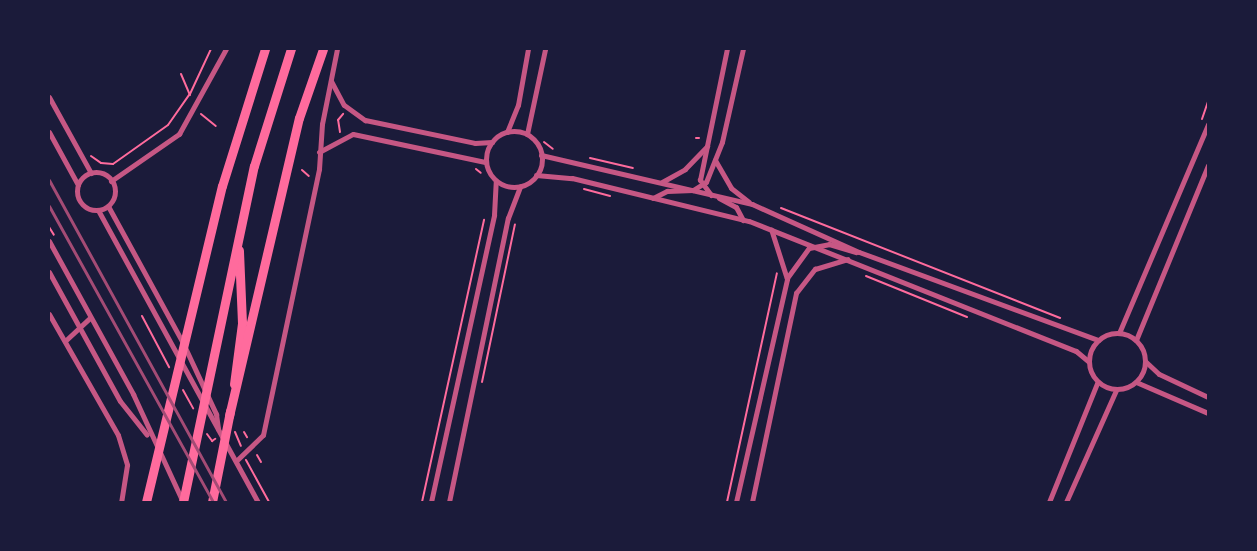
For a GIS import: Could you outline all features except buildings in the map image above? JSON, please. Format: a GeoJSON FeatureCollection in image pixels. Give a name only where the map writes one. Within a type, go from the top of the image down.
{"type":"FeatureCollection","features":[{"type":"Feature","properties":{"kind":"highway"},"geometry":{"type":"LineString","coordinates":[[146,502],[151,474],[222,186],[265,49]]}},
{"type":"Feature","properties":{"kind":"highway"},"geometry":{"type":"LineString","coordinates":[[183,502],[213,372],[254,166],[291,49]]}},
{"type":"Feature","properties":{"kind":"highway"},"geometry":{"type":"LineString","coordinates":[[212,502],[229,416],[299,118],[323,49]]}},
{"type":"Feature","properties":{"kind":"highway"},"geometry":{"type":"LineString","coordinates":[[229,416],[242,323],[244,277],[238,242]]}},
{"type":"Feature","properties":{"kind":"highway"},"geometry":{"type":"LineString","coordinates":[[139,502],[151,474]]}},
{"type":"Feature","properties":{"kind":"street"},"geometry":{"type":"LineString","coordinates":[[111,181],[179,134],[226,49]]}},
{"type":"Feature","properties":{"kind":"street"},"geometry":{"type":"LineString","coordinates":[[236,461],[262,435],[320,169],[319,152],[337,49]]}},
{"type":"Feature","properties":{"kind":"street"},"geometry":{"type":"LineString","coordinates":[[330,81],[344,105],[365,120],[475,143],[492,142],[506,132],[518,106],[528,49]]}},
{"type":"Feature","properties":{"kind":"street"},"geometry":{"type":"LineString","coordinates":[[545,49],[527,134],[541,155],[752,204],[859,252],[1098,340],[1119,333],[1136,340],[1145,361],[1154,371],[1208,397]]}},
{"type":"Feature","properties":{"kind":"street"},"geometry":{"type":"LineString","coordinates":[[727,49],[700,180],[711,194],[736,207],[743,220]]}},
{"type":"Feature","properties":{"kind":"street"},"geometry":{"type":"LineString","coordinates":[[653,198],[667,192],[693,190],[703,184],[715,160],[743,49]]}},
{"type":"Feature","properties":{"kind":"street"},"geometry":{"type":"LineString","coordinates":[[49,97],[91,173],[111,181]]}},
{"type":"Feature","properties":{"kind":"street"},"geometry":{"type":"LineString","coordinates":[[1119,333],[1208,124]]}},
{"type":"Feature","properties":{"kind":"street"},"geometry":{"type":"LineString","coordinates":[[49,132],[78,185],[80,201],[98,210],[258,502]]}},
{"type":"Feature","properties":{"kind":"street"},"geometry":{"type":"LineString","coordinates":[[506,132],[527,134]]}},
{"type":"Feature","properties":{"kind":"street"},"geometry":{"type":"LineString","coordinates":[[319,152],[353,134],[486,162]]}},
{"type":"Feature","properties":{"kind":"street"},"geometry":{"type":"LineString","coordinates":[[431,502],[494,215],[496,181],[486,162],[492,142]]}},
{"type":"Feature","properties":{"kind":"street"},"geometry":{"type":"LineString","coordinates":[[662,182],[685,169],[707,145]]}},
{"type":"Feature","properties":{"kind":"street"},"geometry":{"type":"LineString","coordinates":[[536,175],[541,155]]}},
{"type":"Feature","properties":{"kind":"street"},"geometry":{"type":"LineString","coordinates":[[715,160],[732,188],[752,204]]}},
{"type":"Feature","properties":{"kind":"street"},"geometry":{"type":"LineString","coordinates":[[1136,340],[1208,165]]}},
{"type":"Feature","properties":{"kind":"street"},"geometry":{"type":"LineString","coordinates":[[78,185],[91,173]]}},
{"type":"Feature","properties":{"kind":"street"},"geometry":{"type":"LineString","coordinates":[[449,502],[508,218],[520,186],[536,175],[572,178],[743,220],[771,229],[851,259],[1076,350],[1088,361],[1097,383],[1049,502]]}},
{"type":"Feature","properties":{"kind":"street"},"geometry":{"type":"LineString","coordinates":[[98,210],[108,206],[114,192],[111,181]]}},
{"type":"Feature","properties":{"kind":"street"},"geometry":{"type":"LineString","coordinates":[[496,181],[520,186]]}},
{"type":"Feature","properties":{"kind":"street"},"geometry":{"type":"LineString","coordinates":[[108,206],[182,341],[216,414],[218,429]]}},
{"type":"Feature","properties":{"kind":"street"},"geometry":{"type":"LineString","coordinates":[[771,229],[787,279]]}},
{"type":"Feature","properties":{"kind":"street"},"geometry":{"type":"LineString","coordinates":[[49,240],[133,394],[150,439],[183,502]]}},
{"type":"Feature","properties":{"kind":"street"},"geometry":{"type":"LineString","coordinates":[[736,502],[787,279],[798,260],[815,246],[829,244],[859,252]]}},
{"type":"Feature","properties":{"kind":"street"},"geometry":{"type":"LineString","coordinates":[[752,502],[796,293],[815,269],[851,259]]}},
{"type":"Feature","properties":{"kind":"street"},"geometry":{"type":"LineString","coordinates":[[49,272],[120,401],[150,439]]}},
{"type":"Feature","properties":{"kind":"street"},"geometry":{"type":"LineString","coordinates":[[49,314],[118,435],[127,466],[121,502]]}},
{"type":"Feature","properties":{"kind":"street"},"geometry":{"type":"LineString","coordinates":[[65,341],[78,325],[90,318]]}},
{"type":"Feature","properties":{"kind":"street"},"geometry":{"type":"LineString","coordinates":[[1088,361],[1098,340]]}},
{"type":"Feature","properties":{"kind":"street"},"geometry":{"type":"LineString","coordinates":[[1097,383],[1116,390],[1136,382],[1145,361]]}},
{"type":"Feature","properties":{"kind":"street"},"geometry":{"type":"LineString","coordinates":[[1136,382],[1208,413]]}},
{"type":"Feature","properties":{"kind":"street"},"geometry":{"type":"LineString","coordinates":[[1066,502],[1116,390]]}},
{"type":"Feature","properties":{"kind":"path"},"geometry":{"type":"LineString","coordinates":[[91,156],[101,163],[113,164],[168,125],[190,94],[211,49]]}},
{"type":"Feature","properties":{"kind":"path"},"geometry":{"type":"LineString","coordinates":[[182,74],[190,94]]}},
{"type":"Feature","properties":{"kind":"path"},"geometry":{"type":"LineString","coordinates":[[340,132],[338,120],[345,113]]}},
{"type":"Feature","properties":{"kind":"path"},"geometry":{"type":"LineString","coordinates":[[201,114],[208,122],[216,126]]}},
{"type":"Feature","properties":{"kind":"path"},"geometry":{"type":"LineString","coordinates":[[302,170],[309,176]]}},
{"type":"Feature","properties":{"kind":"path"},"geometry":{"type":"LineString","coordinates":[[777,206],[1059,316],[1062,323]]}},
{"type":"Feature","properties":{"kind":"path"},"geometry":{"type":"LineString","coordinates":[[422,502],[488,214]]}},
{"type":"Feature","properties":{"kind":"path"},"geometry":{"type":"LineString","coordinates":[[485,388],[479,387],[484,380],[517,228],[514,220]]}},
{"type":"Feature","properties":{"kind":"path"},"geometry":{"type":"LineString","coordinates":[[727,502],[778,266]]}},
{"type":"Feature","properties":{"kind":"path"},"geometry":{"type":"LineString","coordinates":[[230,428],[241,445]]}},
{"type":"Feature","properties":{"kind":"path"},"geometry":{"type":"LineString","coordinates":[[244,432],[247,437]]}},
{"type":"Feature","properties":{"kind":"path"},"geometry":{"type":"LineString","coordinates":[[257,455],[261,462]]}},
{"type":"Feature","properties":{"kind":"path"},"geometry":{"type":"LineString","coordinates":[[252,472],[269,502]]}},
{"type":"Feature","properties":{"kind":"railway"},"geometry":{"type":"LineString","coordinates":[[49,180],[226,502]]}},
{"type":"Feature","properties":{"kind":"railway"},"geometry":{"type":"LineString","coordinates":[[49,206],[213,502]]}}]}
